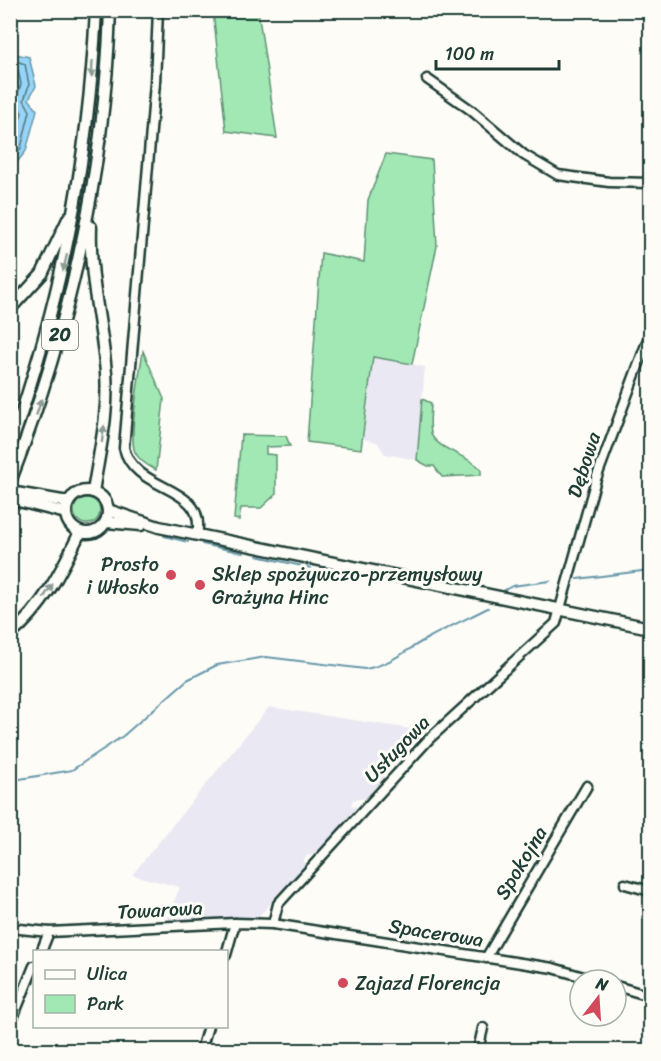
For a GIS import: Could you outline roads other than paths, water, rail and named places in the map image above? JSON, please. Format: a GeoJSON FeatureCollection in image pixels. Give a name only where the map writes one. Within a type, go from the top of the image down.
{"type":"FeatureCollection","features":[{"type":"Feature","properties":{"kind":"main road","name":"20"},"geometry":{"type":"LineString","coordinates":[[10,447],[52,315],[80,185],[90,107],[96,10]]}},
{"type":"Feature","properties":{"kind":"main road","name":"20"},"geometry":{"type":"LineString","coordinates":[[10,482],[35,418],[65,318],[93,183],[105,86],[110,10]]}},
{"type":"Feature","properties":{"kind":"main road"},"geometry":{"type":"LineString","coordinates":[[93,183],[91,271],[106,373],[106,404],[93,492]]}},
{"type":"Feature","properties":{"kind":"main road"},"geometry":{"type":"LineString","coordinates":[[10,309],[34,283],[53,254],[80,185]]}},
{"type":"Feature","properties":{"kind":"main road"},"geometry":{"type":"LineString","coordinates":[[82,492],[93,492],[103,499],[107,516],[98,530],[80,532],[70,525],[67,507],[82,492]]}},
{"type":"Feature","properties":{"kind":"main road"},"geometry":{"type":"LineString","coordinates":[[15,496],[67,507]]}},
{"type":"Feature","properties":{"kind":"main road"},"geometry":{"type":"LineString","coordinates":[[107,516],[651,628]]}},
{"type":"Feature","properties":{"kind":"main road"},"geometry":{"type":"LineString","coordinates":[[10,635],[39,604],[62,570],[80,532]]}},
{"type":"Feature","properties":{"kind":"street"},"geometry":{"type":"LineString","coordinates":[[158,10],[155,83],[124,448],[126,458],[136,471],[192,504],[200,521],[197,535]]}},
{"type":"Feature","properties":{"kind":"street"},"geometry":{"type":"LineString","coordinates":[[427,79],[471,110],[524,154],[558,175],[609,182],[651,183]]}},
{"type":"Feature","properties":{"kind":"street","name":"Dębowa"},"geometry":{"type":"LineString","coordinates":[[558,610],[596,479],[651,334]]}},
{"type":"Feature","properties":{"kind":"street","name":"Usługowa"},"geometry":{"type":"LineString","coordinates":[[273,924],[278,904],[395,774],[556,622],[558,610]]}},
{"type":"Feature","properties":{"kind":"street","name":"Spokojna"},"geometry":{"type":"LineString","coordinates":[[486,958],[587,786]]}},
{"type":"Feature","properties":{"kind":"street"},"geometry":{"type":"LineString","coordinates":[[625,884],[651,891]]}},
{"type":"Feature","properties":{"kind":"street"},"geometry":{"type":"LineString","coordinates":[[228,950],[236,922]]}},
{"type":"Feature","properties":{"kind":"street","name":"Towarowa"},"geometry":{"type":"LineString","coordinates":[[10,928],[49,932],[236,922],[273,924]]}},
{"type":"Feature","properties":{"kind":"street","name":"Spacerowa"},"geometry":{"type":"LineString","coordinates":[[273,924],[553,968],[568,972]]}},
{"type":"Feature","properties":{"kind":"street"},"geometry":{"type":"LineString","coordinates":[[40,950],[49,932]]}},
{"type":"Feature","properties":{"kind":"street"},"geometry":{"type":"LineString","coordinates":[[10,1025],[33,968]]}},
{"type":"Feature","properties":{"kind":"street"},"geometry":{"type":"LineString","coordinates":[[628,989],[651,996]]}},
{"type":"Feature","properties":{"kind":"street"},"geometry":{"type":"LineString","coordinates":[[201,1050],[207,1028]]}},
{"type":"Feature","properties":{"kind":"street"},"geometry":{"type":"LineString","coordinates":[[478,1050],[483,1028]]}},
{"type":"Feature","properties":{"kind":"water"},"geometry":{"type":"Polygon","coordinates":[[[11,53],[29,57],[36,86],[29,99],[37,110],[26,151],[11,170],[11,53]]]}},
{"type":"Feature","properties":{"kind":"waterway"},"geometry":{"type":"LineString","coordinates":[[164,536],[188,542]]}},
{"type":"Feature","properties":{"kind":"waterway"},"geometry":{"type":"LineString","coordinates":[[202,544],[243,553]]}},
{"type":"Feature","properties":{"kind":"waterway"},"geometry":{"type":"LineString","coordinates":[[257,556],[311,568]]}},
{"type":"Feature","properties":{"kind":"waterway"},"geometry":{"type":"LineString","coordinates":[[577,579],[650,570]]}},
{"type":"Feature","properties":{"kind":"waterway"},"geometry":{"type":"LineString","coordinates":[[503,591],[512,586],[550,581]]}},
{"type":"Feature","properties":{"kind":"waterway"},"geometry":{"type":"LineString","coordinates":[[20,779],[72,770],[123,736],[187,680],[217,665],[266,657],[365,669],[390,661],[436,634],[488,608]]}},
{"type":"Feature","properties":{"kind":"place","name":"Prosto i Włosko"},"geometry":{"type":"Point","coordinates":[171,575]}},
{"type":"Feature","properties":{"kind":"place","name":"Sklep spożywczo-przemysłowy Grażyna Hinc"},"geometry":{"type":"Point","coordinates":[200,585]}},
{"type":"Feature","properties":{"kind":"place","name":"Zajazd Florencja"},"geometry":{"type":"Point","coordinates":[343,983]}}]}
